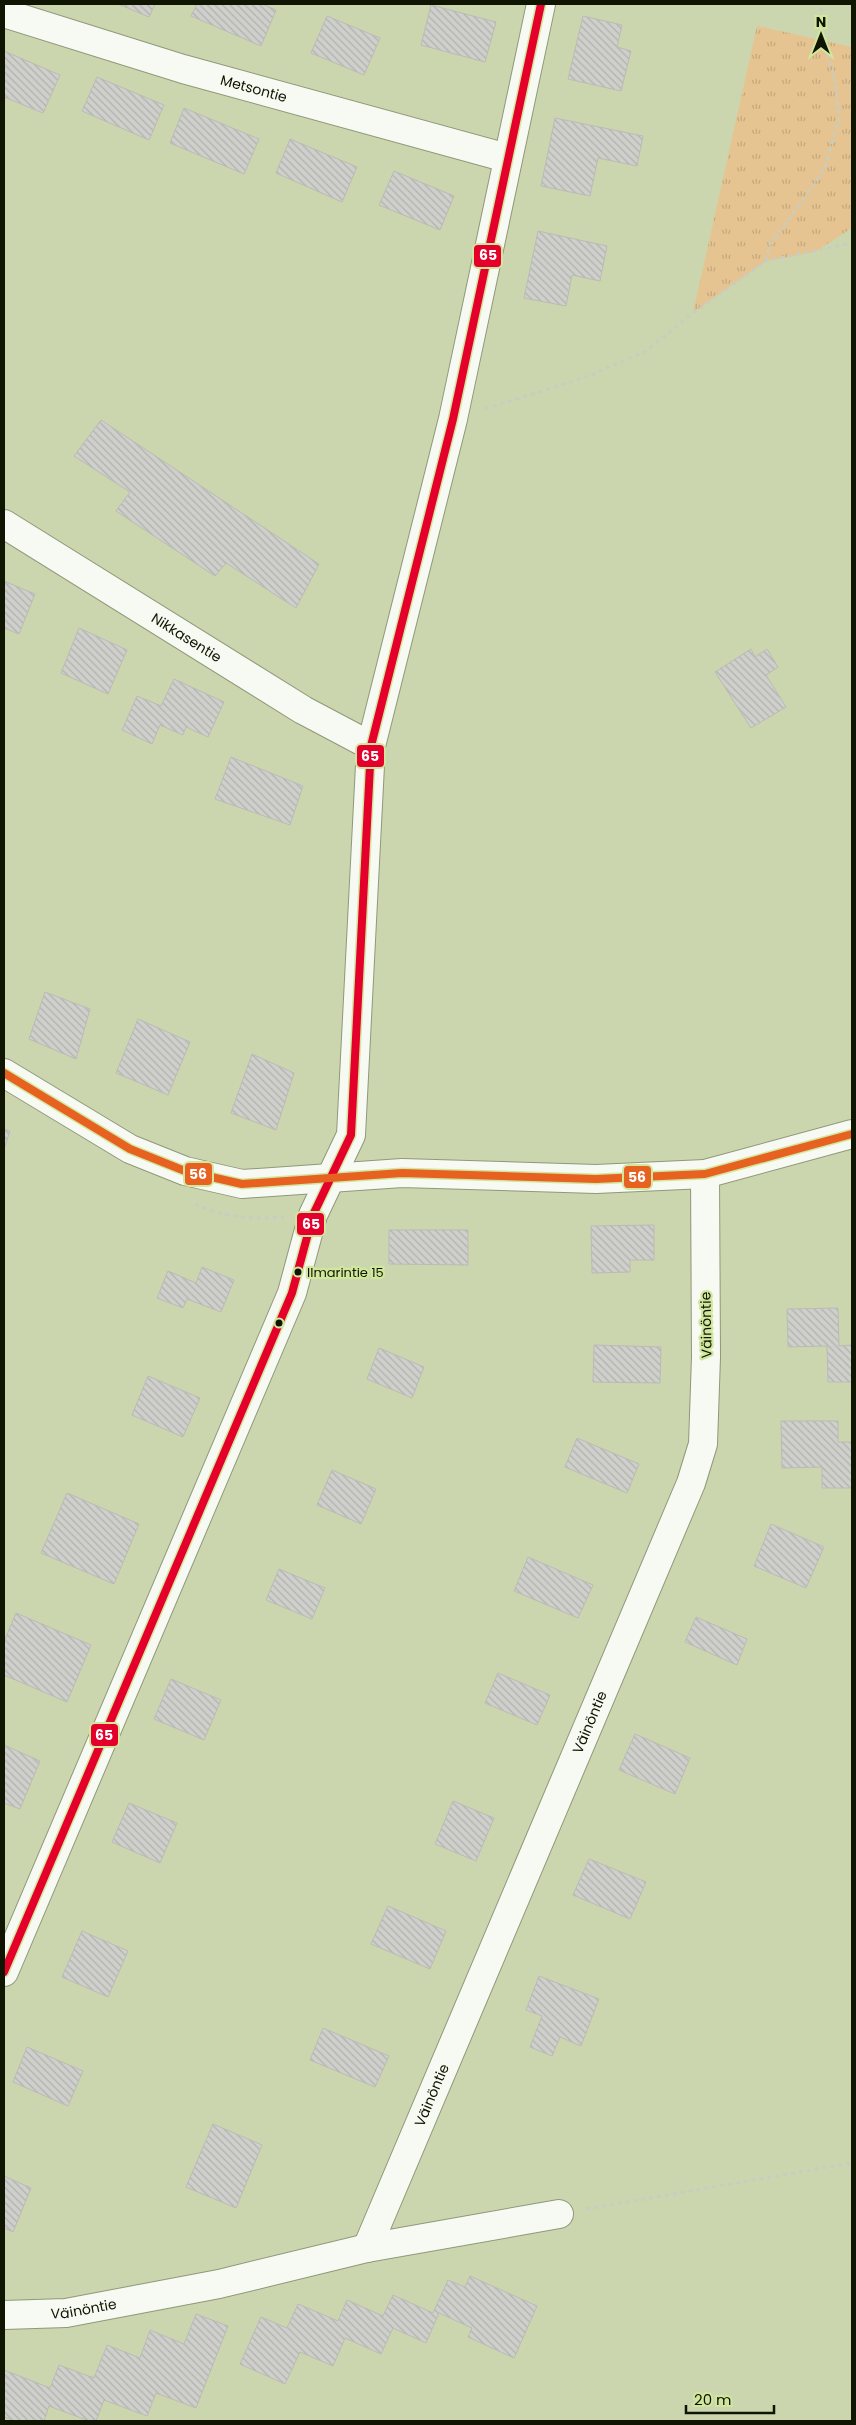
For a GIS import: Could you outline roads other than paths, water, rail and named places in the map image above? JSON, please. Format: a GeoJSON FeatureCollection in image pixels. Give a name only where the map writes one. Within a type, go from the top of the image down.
{"type":"FeatureCollection","features":[{"type":"Feature","properties":{"kind":"street"},"geometry":{"type":"LineString","coordinates":[[4,1972],[292,1293],[313,1215],[351,1135],[371,746],[453,420],[541,4]]}},
{"type":"Feature","properties":{"kind":"street","name":"Metsontie"},"geometry":{"type":"LineString","coordinates":[[4,13],[183,69],[507,158]]}},
{"type":"Feature","properties":{"kind":"street","name":"Nikkasentie"},"geometry":{"type":"LineString","coordinates":[[4,524],[303,710],[371,746]]}},
{"type":"Feature","properties":{"kind":"street"},"geometry":{"type":"LineString","coordinates":[[4,1073],[130,1148],[185,1171],[242,1184],[329,1180],[402,1173],[596,1179],[704,1174],[852,1134]]}},
{"type":"Feature","properties":{"kind":"street","name":"Väinöntie"},"geometry":{"type":"LineString","coordinates":[[367,2248],[691,1483],[703,1444],[706,1357],[704,1174]]}},
{"type":"Feature","properties":{"kind":"street","name":"Väinöntie"},"geometry":{"type":"LineString","coordinates":[[4,2315],[66,2313],[220,2284],[367,2248],[559,2214]]}},
{"type":"Feature","properties":{"kind":"place","name":"Ilmarintie 15"},"geometry":{"type":"Point","coordinates":[298,1272]}}]}
